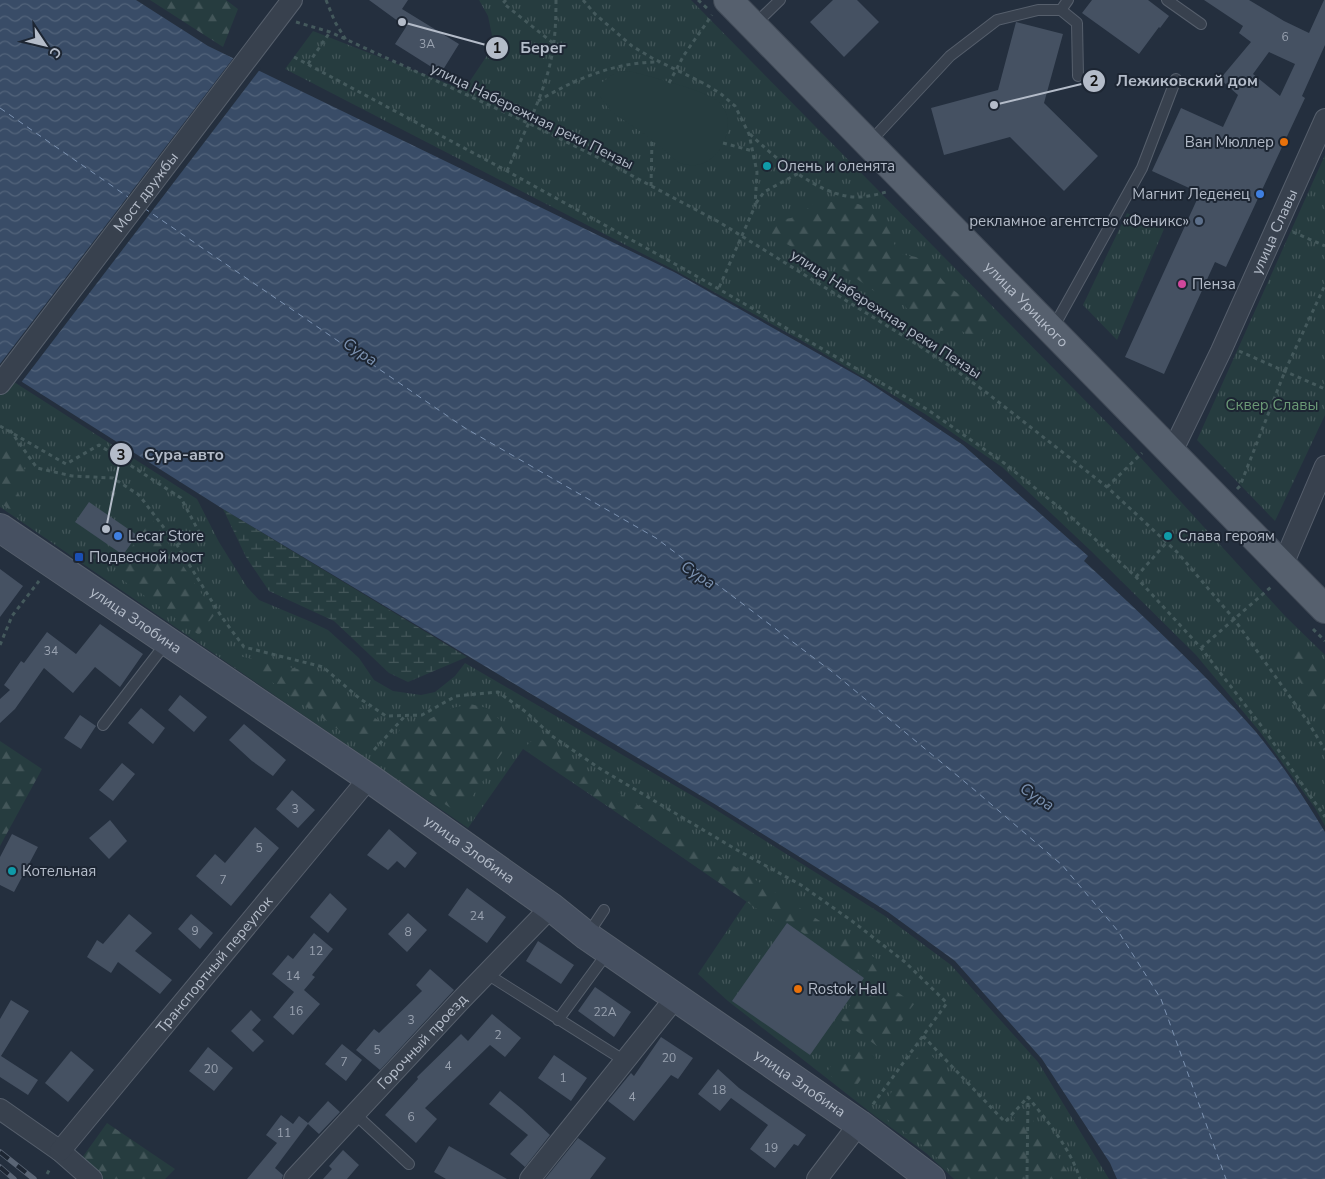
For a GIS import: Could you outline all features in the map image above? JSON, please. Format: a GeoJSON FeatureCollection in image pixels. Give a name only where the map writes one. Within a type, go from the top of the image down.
{"type":"FeatureCollection","features":[{"type":"Feature","properties":{"kind":"main road","name":"улица Урицкого"},"geometry":{"type":"LineString","coordinates":[[720,7],[752,26],[1051,331],[1171,454],[1277,577],[1325,609]]}},
{"type":"Feature","properties":{"kind":"main road","name":"улица Злобина"},"geometry":{"type":"LineString","coordinates":[[0,528],[166,642],[370,778],[552,907],[598,944],[863,1119],[931,1179]]}},
{"type":"Feature","properties":{"kind":"street","name":"Мост дружбы"},"geometry":{"type":"LineString","coordinates":[[0,384],[292,0]]}},
{"type":"Feature","properties":{"kind":"street","name":"улица Славы"},"geometry":{"type":"LineString","coordinates":[[1171,454],[1325,119]]}},
{"type":"Feature","properties":{"kind":"street"},"geometry":{"type":"LineString","coordinates":[[1277,577],[1325,466]]}},
{"type":"Feature","properties":{"kind":"street","name":"Транспортный переулок"},"geometry":{"type":"LineString","coordinates":[[60,1151],[370,778]]}},
{"type":"Feature","properties":{"kind":"street","name":"Горочный проезд"},"geometry":{"type":"LineString","coordinates":[[294,1179],[460,1001],[552,907]]}},
{"type":"Feature","properties":{"kind":"street"},"geometry":{"type":"LineString","coordinates":[[530,1179],[676,997]]}},
{"type":"Feature","properties":{"kind":"street"},"geometry":{"type":"LineString","coordinates":[[0,1110],[60,1151],[92,1179]]}},
{"type":"Feature","properties":{"kind":"street"},"geometry":{"type":"LineString","coordinates":[[817,1179],[863,1119]]}},
{"type":"Feature","properties":{"kind":"lane"},"geometry":{"type":"LineString","coordinates":[[752,26],[780,0]]}},
{"type":"Feature","properties":{"kind":"lane"},"geometry":{"type":"LineString","coordinates":[[1061,10],[1068,0]]}},
{"type":"Feature","properties":{"kind":"lane"},"geometry":{"type":"LineString","coordinates":[[1167,0],[1201,24]]}},
{"type":"Feature","properties":{"kind":"lane"},"geometry":{"type":"LineString","coordinates":[[868,144],[950,56],[997,20],[1038,10],[1061,10],[1077,23],[1078,76]]}},
{"type":"Feature","properties":{"kind":"lane"},"geometry":{"type":"LineString","coordinates":[[1051,331],[1142,168],[1176,79]]}},
{"type":"Feature","properties":{"kind":"lane"},"geometry":{"type":"LineString","coordinates":[[103,725],[166,642]]}},
{"type":"Feature","properties":{"kind":"lane"},"geometry":{"type":"LineString","coordinates":[[558,1020],[598,944],[604,910]]}},
{"type":"Feature","properties":{"kind":"lane"},"geometry":{"type":"LineString","coordinates":[[487,974],[625,1061]]}},
{"type":"Feature","properties":{"kind":"lane"},"geometry":{"type":"LineString","coordinates":[[355,1114],[408,1164]]}},
{"type":"Feature","properties":{"kind":"path"},"geometry":{"type":"LineString","coordinates":[[326,0],[335,22],[346,40]]}},
{"type":"Feature","properties":{"kind":"path"},"geometry":{"type":"LineString","coordinates":[[506,0],[503,3],[554,43]]}},
{"type":"Feature","properties":{"kind":"path"},"geometry":{"type":"LineString","coordinates":[[507,171],[550,68],[554,43],[556,0]]}},
{"type":"Feature","properties":{"kind":"path"},"geometry":{"type":"LineString","coordinates":[[583,0],[595,14],[632,46],[721,94],[735,106],[749,134],[753,151],[757,172],[756,204]]}},
{"type":"Feature","properties":{"kind":"path"},"geometry":{"type":"LineString","coordinates":[[670,83],[684,55],[720,7]]}},
{"type":"Feature","properties":{"kind":"path","name":"улица Набережная реки Пензы"},"geometry":{"type":"LineString","coordinates":[[275,22],[330,32],[528,123],[651,186],[742,236],[918,345],[950,367],[1107,487],[1167,542],[1234,619],[1308,722],[1325,750]]}},
{"type":"Feature","properties":{"kind":"path"},"geometry":{"type":"LineString","coordinates":[[308,64],[330,32]]}},
{"type":"Feature","properties":{"kind":"path"},"geometry":{"type":"LineString","coordinates":[[294,57],[507,171],[684,269],[936,416],[1004,463],[1071,517],[1136,577],[1201,648],[1263,728],[1325,817]]}},
{"type":"Feature","properties":{"kind":"path"},"geometry":{"type":"LineString","coordinates":[[537,101],[561,87],[622,65],[660,62]]}},
{"type":"Feature","properties":{"kind":"path"},"geometry":{"type":"LineString","coordinates":[[749,134],[764,148],[799,173],[830,191],[855,197],[888,192]]}},
{"type":"Feature","properties":{"kind":"path"},"geometry":{"type":"LineString","coordinates":[[651,186],[652,140]]}},
{"type":"Feature","properties":{"kind":"path"},"geometry":{"type":"LineString","coordinates":[[723,143],[753,151]]}},
{"type":"Feature","properties":{"kind":"path"},"geometry":{"type":"LineString","coordinates":[[718,290],[756,204],[764,192],[799,173]]}},
{"type":"Feature","properties":{"kind":"path"},"geometry":{"type":"LineString","coordinates":[[1291,231],[1325,246]]}},
{"type":"Feature","properties":{"kind":"path"},"geometry":{"type":"LineString","coordinates":[[1240,486],[1284,371],[1325,285]]}},
{"type":"Feature","properties":{"kind":"path"},"geometry":{"type":"LineString","coordinates":[[1238,350],[1325,389]]}},
{"type":"Feature","properties":{"kind":"path"},"geometry":{"type":"LineString","coordinates":[[0,426],[10,430],[66,464],[99,445],[181,498],[199,532],[177,545]]}},
{"type":"Feature","properties":{"kind":"path"},"geometry":{"type":"LineString","coordinates":[[10,430],[36,468],[72,476],[113,478],[139,495],[177,545],[221,616],[244,647],[323,667],[359,698],[386,716],[422,715],[456,696],[498,692],[526,712],[552,736],[598,768],[801,886],[852,921],[905,962],[947,1003],[863,1119]]}},
{"type":"Feature","properties":{"kind":"path"},"geometry":{"type":"LineString","coordinates":[[1107,487],[1143,453]]}},
{"type":"Feature","properties":{"kind":"path"},"geometry":{"type":"LineString","coordinates":[[1136,577],[1167,542]]}},
{"type":"Feature","properties":{"kind":"path"},"geometry":{"type":"LineString","coordinates":[[1201,648],[1277,577]]}},
{"type":"Feature","properties":{"kind":"path"},"geometry":{"type":"LineString","coordinates":[[0,646],[12,616],[41,578]]}},
{"type":"Feature","properties":{"kind":"path"},"geometry":{"type":"LineString","coordinates":[[374,750],[405,716]]}},
{"type":"Feature","properties":{"kind":"path"},"geometry":{"type":"LineString","coordinates":[[923,1036],[1005,1122],[1028,1097]]}},
{"type":"Feature","properties":{"kind":"path"},"geometry":{"type":"LineString","coordinates":[[1027,1179],[1028,1097]]}},
{"type":"Feature","properties":{"kind":"path"},"geometry":{"type":"LineString","coordinates":[[1028,1097],[1054,1130],[1077,1170],[1080,1179]]}},
{"type":"Feature","properties":{"kind":"green space"},"geometry":{"type":"Polygon","coordinates":[[[150,0],[226,0],[238,9],[223,47],[150,0]]]}},
{"type":"Feature","properties":{"kind":"green space"},"geometry":{"type":"Polygon","coordinates":[[[479,0],[691,0],[1130,446],[1285,616],[1325,655],[1325,826],[1315,808],[1260,732],[1196,655],[1091,551],[1002,467],[925,414],[804,342],[676,271],[285,69],[313,31],[464,90],[494,45],[488,16],[479,0]]]}},
{"type":"Feature","properties":{"kind":"green space"},"geometry":{"type":"Polygon","coordinates":[[[624,71],[692,89],[719,102],[725,111],[728,122],[724,143],[717,153],[709,160],[700,164],[688,165],[678,162],[655,142],[611,111],[600,96],[600,84],[616,72],[624,71]]]}},
{"type":"Feature","properties":{"kind":"green space","name":"Сквер Славы"},"geometry":{"type":"Polygon","coordinates":[[[1325,155],[1325,415],[1275,521],[1197,440],[1325,155]]]}},
{"type":"Feature","properties":{"kind":"green space"},"geometry":{"type":"Polygon","coordinates":[[[821,201],[858,204],[880,213],[888,224],[899,254],[916,257],[927,262],[946,284],[987,317],[994,333],[987,340],[976,341],[953,325],[942,331],[930,329],[916,321],[905,306],[874,291],[843,269],[828,262],[812,259],[760,228],[774,221],[791,218],[821,201]]]}},
{"type":"Feature","properties":{"kind":"green space"},"geometry":{"type":"Polygon","coordinates":[[[1127,213],[1164,229],[1117,340],[1083,305],[1127,213]]]}},
{"type":"Feature","properties":{"kind":"green space"},"geometry":{"type":"Polygon","coordinates":[[[0,373],[197,499],[219,542],[247,587],[259,600],[328,630],[359,658],[374,680],[393,691],[421,695],[435,692],[455,676],[465,663],[710,806],[885,916],[951,965],[1038,1062],[1109,1179],[954,1179],[926,1153],[875,1116],[728,1001],[698,974],[747,901],[523,749],[468,828],[0,507],[0,373]]]}},
{"type":"Feature","properties":{"kind":"green space"},"geometry":{"type":"Polygon","coordinates":[[[0,434],[5,434],[25,470],[12,489],[30,505],[20,516],[0,503],[0,434]]]}},
{"type":"Feature","properties":{"kind":"green space"},"geometry":{"type":"Polygon","coordinates":[[[223,509],[467,657],[408,682],[389,673],[334,621],[269,591],[246,557],[223,509]]]}},
{"type":"Feature","properties":{"kind":"green space"},"geometry":{"type":"Polygon","coordinates":[[[152,519],[215,614],[199,635],[113,573],[152,519]]]}},
{"type":"Feature","properties":{"kind":"green space"},"geometry":{"type":"Polygon","coordinates":[[[1290,635],[1325,661],[1325,723],[1289,664],[1290,635]]]}},
{"type":"Feature","properties":{"kind":"green space"},"geometry":{"type":"Polygon","coordinates":[[[234,655],[311,672],[382,723],[364,748],[234,655]]]}},
{"type":"Feature","properties":{"kind":"green space"},"geometry":{"type":"Polygon","coordinates":[[[470,704],[487,708],[515,734],[460,814],[400,775],[378,757],[403,726],[417,725],[452,708],[470,704]]]}},
{"type":"Feature","properties":{"kind":"green space"},"geometry":{"type":"Polygon","coordinates":[[[537,736],[622,795],[820,921],[809,937],[787,922],[783,927],[524,748],[537,736]]]}},
{"type":"Feature","properties":{"kind":"green space"},"geometry":{"type":"Polygon","coordinates":[[[0,741],[42,769],[0,846],[0,741]]]}},
{"type":"Feature","properties":{"kind":"green space"},"geometry":{"type":"Polygon","coordinates":[[[846,937],[886,966],[878,978],[914,1004],[881,1049],[840,1019],[869,978],[834,953],[846,937]]]}},
{"type":"Feature","properties":{"kind":"green space"},"geometry":{"type":"Polygon","coordinates":[[[862,1047],[876,1057],[853,1091],[826,1073],[837,1058],[849,1066],[862,1047]]]}},
{"type":"Feature","properties":{"kind":"green space"},"geometry":{"type":"Polygon","coordinates":[[[924,1048],[1004,1129],[1024,1108],[1072,1179],[959,1179],[929,1150],[877,1112],[924,1048]]]}},
{"type":"Feature","properties":{"kind":"green space"},"geometry":{"type":"Polygon","coordinates":[[[107,1123],[175,1169],[165,1179],[99,1179],[79,1162],[107,1123]]]}},
{"type":"Feature","properties":{"kind":"water","name":"Сура"},"geometry":{"type":"Polygon","coordinates":[[[0,0],[136,0],[208,46],[676,273],[865,380],[963,445],[1088,556],[1084,561],[1194,666],[1256,732],[1292,781],[1325,832],[1325,1179],[1117,1179],[1110,1163],[1042,1059],[955,961],[888,912],[713,803],[223,509],[0,368],[0,0]]]}},
{"type":"Feature","properties":{"kind":"pier"},"geometry":{"type":"Polygon","coordinates":[[[235,56],[261,68],[20,384],[0,371],[0,364],[235,56]]]}},
{"type":"Feature","properties":{"kind":"building"},"geometry":{"type":"Polygon","coordinates":[[[369,0],[408,0],[402,9],[459,44],[441,73],[395,44],[406,27],[369,0]]]}},
{"type":"Feature","properties":{"kind":"building"},"geometry":{"type":"Polygon","coordinates":[[[833,0],[857,0],[879,22],[844,57],[810,22],[833,0]]]}},
{"type":"Feature","properties":{"kind":"building"},"geometry":{"type":"Polygon","coordinates":[[[1092,0],[1148,0],[1169,16],[1139,54],[1082,13],[1092,0]]]}},
{"type":"Feature","properties":{"kind":"building"},"geometry":{"type":"Polygon","coordinates":[[[1204,0],[1249,0],[1284,21],[1309,33],[1325,0],[1325,45],[1302,96],[1305,98],[1226,267],[1215,262],[1164,374],[1125,357],[1200,193],[1152,171],[1181,108],[1223,127],[1238,95],[1220,79],[1251,42],[1239,33],[1243,26],[1204,0]],[[1269,52],[1253,74],[1280,96],[1295,64],[1269,52]]]}},
{"type":"Feature","properties":{"kind":"building"},"geometry":{"type":"Polygon","coordinates":[[[1016,22],[1063,34],[1044,103],[1098,156],[1064,191],[1010,137],[944,155],[931,108],[998,90],[1016,22]]]}},
{"type":"Feature","properties":{"kind":"building"},"geometry":{"type":"Polygon","coordinates":[[[89,502],[137,535],[123,555],[75,522],[89,502]]]}},
{"type":"Feature","properties":{"kind":"building"},"geometry":{"type":"Polygon","coordinates":[[[0,569],[23,586],[0,617],[0,569]]]}},
{"type":"Feature","properties":{"kind":"building"},"geometry":{"type":"Polygon","coordinates":[[[100,624],[143,654],[120,687],[95,667],[73,693],[44,668],[15,709],[0,723],[0,699],[10,690],[4,685],[21,661],[24,663],[47,632],[76,654],[100,624]]]}},
{"type":"Feature","properties":{"kind":"building"},"geometry":{"type":"Polygon","coordinates":[[[180,695],[207,717],[194,732],[168,710],[180,695]]]}},
{"type":"Feature","properties":{"kind":"building"},"geometry":{"type":"Polygon","coordinates":[[[141,708],[165,728],[153,744],[128,723],[141,708]]]}},
{"type":"Feature","properties":{"kind":"building"},"geometry":{"type":"Polygon","coordinates":[[[80,715],[96,726],[81,749],[64,738],[80,715]]]}},
{"type":"Feature","properties":{"kind":"building"},"geometry":{"type":"Polygon","coordinates":[[[244,724],[286,760],[273,776],[252,761],[229,740],[244,724]]]}},
{"type":"Feature","properties":{"kind":"building"},"geometry":{"type":"Polygon","coordinates":[[[122,763],[135,774],[113,801],[99,790],[122,763]]]}},
{"type":"Feature","properties":{"kind":"building"},"geometry":{"type":"Polygon","coordinates":[[[292,790],[315,810],[298,828],[276,809],[292,790]]]}},
{"type":"Feature","properties":{"kind":"building"},"geometry":{"type":"Polygon","coordinates":[[[110,820],[127,841],[109,859],[89,838],[110,820]]]}},
{"type":"Feature","properties":{"kind":"building"},"geometry":{"type":"Polygon","coordinates":[[[255,827],[279,848],[231,906],[196,876],[215,854],[225,863],[255,827]]]}},
{"type":"Feature","properties":{"kind":"building"},"geometry":{"type":"Polygon","coordinates":[[[389,829],[417,853],[405,868],[397,861],[388,870],[367,855],[389,829]]]}},
{"type":"Feature","properties":{"kind":"building","name":"Котельная"},"geometry":{"type":"Polygon","coordinates":[[[12,834],[38,847],[14,892],[0,885],[0,857],[12,834]]]}},
{"type":"Feature","properties":{"kind":"building"},"geometry":{"type":"Polygon","coordinates":[[[467,888],[506,917],[487,943],[448,915],[467,888]]]}},
{"type":"Feature","properties":{"kind":"building"},"geometry":{"type":"Polygon","coordinates":[[[330,893],[347,909],[328,933],[310,917],[330,893]]]}},
{"type":"Feature","properties":{"kind":"building"},"geometry":{"type":"Polygon","coordinates":[[[408,913],[427,930],[407,952],[388,934],[408,913]]]}},
{"type":"Feature","properties":{"kind":"building"},"geometry":{"type":"Polygon","coordinates":[[[129,914],[152,933],[135,951],[172,980],[160,994],[118,962],[111,973],[87,957],[97,940],[103,944],[129,914]]]}},
{"type":"Feature","properties":{"kind":"building"},"geometry":{"type":"Polygon","coordinates":[[[191,914],[213,933],[200,949],[178,929],[191,914]]]}},
{"type":"Feature","properties":{"kind":"building","name":"Rostok Hall"},"geometry":{"type":"Polygon","coordinates":[[[787,923],[864,978],[810,1055],[732,1001],[787,923]]]}},
{"type":"Feature","properties":{"kind":"building"},"geometry":{"type":"Polygon","coordinates":[[[314,933],[333,949],[312,975],[315,977],[304,990],[320,1004],[293,1035],[273,1017],[294,992],[272,974],[288,955],[293,959],[314,933]]]}},
{"type":"Feature","properties":{"kind":"building"},"geometry":{"type":"Polygon","coordinates":[[[538,941],[574,965],[561,984],[526,961],[538,941]]]}},
{"type":"Feature","properties":{"kind":"building"},"geometry":{"type":"Polygon","coordinates":[[[430,969],[454,990],[380,1070],[356,1050],[374,1029],[379,1033],[422,991],[416,985],[430,969]]]}},
{"type":"Feature","properties":{"kind":"building"},"geometry":{"type":"Polygon","coordinates":[[[595,987],[631,1012],[614,1037],[578,1011],[595,987]]]}},
{"type":"Feature","properties":{"kind":"building"},"geometry":{"type":"Polygon","coordinates":[[[11,1000],[29,1011],[1,1056],[38,1080],[28,1095],[0,1077],[0,1019],[11,1000]]]}},
{"type":"Feature","properties":{"kind":"building"},"geometry":{"type":"Polygon","coordinates":[[[251,1010],[261,1020],[252,1030],[264,1041],[253,1052],[231,1031],[251,1010]]]}},
{"type":"Feature","properties":{"kind":"building"},"geometry":{"type":"Polygon","coordinates":[[[492,1014],[521,1038],[505,1057],[490,1045],[425,1108],[437,1119],[416,1143],[385,1115],[418,1079],[417,1077],[461,1034],[468,1041],[492,1014]]]}},
{"type":"Feature","properties":{"kind":"building"},"geometry":{"type":"Polygon","coordinates":[[[661,1037],[693,1058],[678,1079],[671,1075],[634,1121],[608,1101],[631,1073],[634,1076],[661,1037]]]}},
{"type":"Feature","properties":{"kind":"building"},"geometry":{"type":"Polygon","coordinates":[[[342,1044],[362,1060],[346,1081],[325,1064],[342,1044]]]}},
{"type":"Feature","properties":{"kind":"building"},"geometry":{"type":"Polygon","coordinates":[[[208,1047],[233,1068],[214,1091],[189,1071],[208,1047]]]}},
{"type":"Feature","properties":{"kind":"building"},"geometry":{"type":"Polygon","coordinates":[[[71,1051],[94,1070],[68,1102],[45,1083],[71,1051]]]}},
{"type":"Feature","properties":{"kind":"building"},"geometry":{"type":"Polygon","coordinates":[[[554,1055],[587,1078],[571,1101],[538,1078],[554,1055]]]}},
{"type":"Feature","properties":{"kind":"building"},"geometry":{"type":"Polygon","coordinates":[[[718,1069],[739,1088],[806,1135],[798,1146],[794,1144],[775,1168],[750,1149],[768,1125],[731,1098],[720,1111],[698,1094],[718,1069]]]}},
{"type":"Feature","properties":{"kind":"building"},"geometry":{"type":"Polygon","coordinates":[[[500,1091],[550,1135],[525,1167],[510,1154],[528,1135],[489,1104],[500,1091]]]}},
{"type":"Feature","properties":{"kind":"building"},"geometry":{"type":"Polygon","coordinates":[[[328,1101],[340,1112],[319,1134],[308,1124],[275,1168],[283,1175],[282,1179],[247,1179],[277,1143],[266,1135],[281,1115],[293,1124],[299,1116],[308,1123],[328,1101]]]}},
{"type":"Feature","properties":{"kind":"building"},"geometry":{"type":"Polygon","coordinates":[[[578,1138],[606,1158],[590,1179],[545,1179],[578,1138]]]}},
{"type":"Feature","properties":{"kind":"building"},"geometry":{"type":"Polygon","coordinates":[[[449,1146],[507,1179],[446,1179],[434,1172],[449,1146]]]}},
{"type":"Feature","properties":{"kind":"building"},"geometry":{"type":"Polygon","coordinates":[[[343,1150],[359,1165],[347,1179],[323,1179],[332,1169],[329,1166],[343,1150]]]}},
{"type":"Feature","properties":{"kind":"ferry route"},"geometry":{"type":"LineString","coordinates":[[0,108],[128,197]]}},
{"type":"Feature","properties":{"kind":"ferry route"},"geometry":{"type":"LineString","coordinates":[[144,208],[465,428],[656,538],[835,674],[1062,865],[1118,931],[1161,999],[1226,1179]]}},
{"type":"Feature","properties":{"kind":"railway"},"geometry":{"type":"LineString","coordinates":[[0,1152],[34,1179]]}},
{"type":"Feature","properties":{"kind":"railway"},"geometry":{"type":"LineString","coordinates":[[0,1167],[14,1179]]}},
{"type":"Feature","properties":{"kind":"place","name":"Берег"},"geometry":{"type":"Point","coordinates":[402,22]}},
{"type":"Feature","properties":{"kind":"place","name":"Лежиковский дом"},"geometry":{"type":"Point","coordinates":[994,105]}},
{"type":"Feature","properties":{"kind":"place","name":"Ван Мюллер"},"geometry":{"type":"Point","coordinates":[1284,142]}},
{"type":"Feature","properties":{"kind":"place","name":"Олень и оленята"},"geometry":{"type":"Point","coordinates":[767,166]}},
{"type":"Feature","properties":{"kind":"place","name":"Магнит Леденец"},"geometry":{"type":"Point","coordinates":[1260,194]}},
{"type":"Feature","properties":{"kind":"place","name":"рекламное агентство «Феникс»"},"geometry":{"type":"Point","coordinates":[1199,221]}},
{"type":"Feature","properties":{"kind":"place","name":"Пенза"},"geometry":{"type":"Point","coordinates":[1182,284]}},
{"type":"Feature","properties":{"kind":"place","name":"Сура-авто"},"geometry":{"type":"Point","coordinates":[106,529]}},
{"type":"Feature","properties":{"kind":"place","name":"Lecar Store"},"geometry":{"type":"Point","coordinates":[118,536]}},
{"type":"Feature","properties":{"kind":"place","name":"Слава героям"},"geometry":{"type":"Point","coordinates":[1168,536]}},
{"type":"Feature","properties":{"kind":"place","name":"Подвесной мост"},"geometry":{"type":"Point","coordinates":[79,557]}},
{"type":"Feature","properties":{"kind":"place","name":"Котельная"},"geometry":{"type":"Point","coordinates":[12,871]}},
{"type":"Feature","properties":{"kind":"place","name":"Rostok Hall"},"geometry":{"type":"Point","coordinates":[798,989]}}]}
